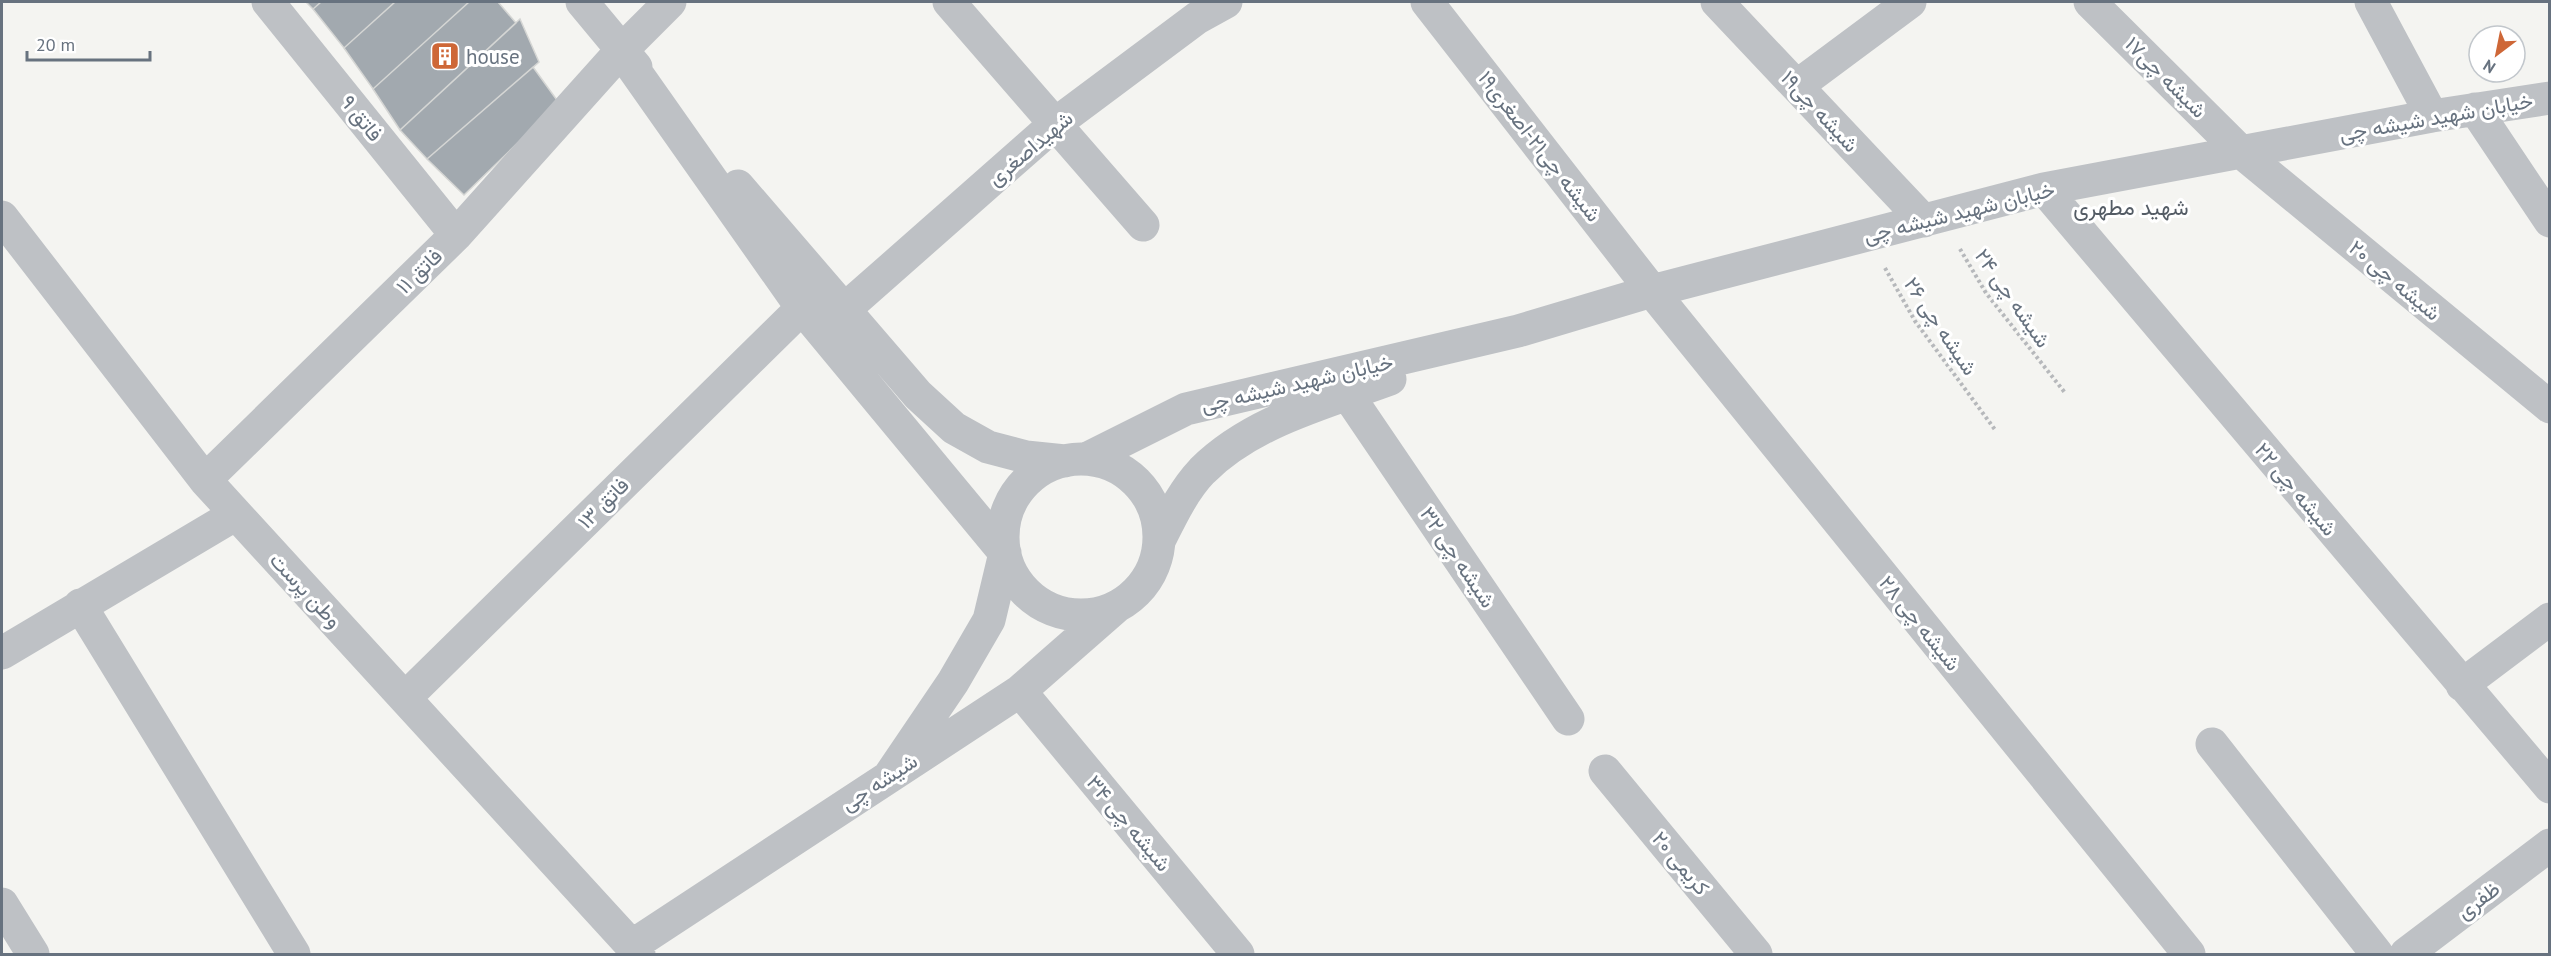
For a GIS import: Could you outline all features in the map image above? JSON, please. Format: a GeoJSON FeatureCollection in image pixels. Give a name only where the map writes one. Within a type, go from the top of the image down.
{"type":"FeatureCollection","features":[{"type":"Feature","properties":{"kind":"street","name":"فاتق ۹"},"geometry":{"type":"LineString","coordinates":[[268,2],[456,235]]}},
{"type":"Feature","properties":{"kind":"street"},"geometry":{"type":"LineString","coordinates":[[582,2],[621,51],[918,395],[954,428],[988,447],[1026,457],[1075,460],[1106,463],[1124,472],[1140,485],[1155,512],[1160,541],[1156,562],[1147,580],[1134,595],[1116,607],[1097,614],[1077,615],[1057,611],[1039,602],[1023,589],[1011,572],[1005,553],[1003,532],[1007,512],[1016,494],[1038,473],[1075,460]]}},
{"type":"Feature","properties":{"kind":"street"},"geometry":{"type":"LineString","coordinates":[[621,51],[670,2]]}},
{"type":"Feature","properties":{"kind":"street"},"geometry":{"type":"LineString","coordinates":[[949,2],[1143,225]]}},
{"type":"Feature","properties":{"kind":"street","name":"شهیداصغری"},"geometry":{"type":"LineString","coordinates":[[845,309],[1055,124],[1197,18],[1226,2]]}},
{"type":"Feature","properties":{"kind":"street","name":"شیشه چی۲۱-اصغری۱۹"},"geometry":{"type":"LineString","coordinates":[[1427,2],[1652,291]]}},
{"type":"Feature","properties":{"kind":"street","name":"شیشه چی۱۹"},"geometry":{"type":"LineString","coordinates":[[1717,2],[1797,86],[1932,218]]}},
{"type":"Feature","properties":{"kind":"street"},"geometry":{"type":"LineString","coordinates":[[1797,86],[1910,2]]}},
{"type":"Feature","properties":{"kind":"street","name":"شیشه چی۱۷"},"geometry":{"type":"LineString","coordinates":[[2090,2],[2241,152]]}},
{"type":"Feature","properties":{"kind":"street"},"geometry":{"type":"LineString","coordinates":[[2371,2],[2432,116]]}},
{"type":"Feature","properties":{"kind":"street","name":"فاتق ۱۱"},"geometry":{"type":"LineString","coordinates":[[205,480],[456,235],[621,51]]}},
{"type":"Feature","properties":{"kind":"street"},"geometry":{"type":"LineString","coordinates":[[621,51],[802,308],[1005,553]]}},
{"type":"Feature","properties":{"kind":"street","name":"خیابان شهید شیشه چی"},"geometry":{"type":"LineString","coordinates":[[1075,460],[1186,409],[1518,331],[1652,291],[2044,189],[2432,116],[2550,98]]}},
{"type":"Feature","properties":{"kind":"street"},"geometry":{"type":"LineString","coordinates":[[2475,110],[2550,221]]}},
{"type":"Feature","properties":{"kind":"street","name":"شیشه چی ۲۰"},"geometry":{"type":"LineString","coordinates":[[2241,152],[2550,408]]}},
{"type":"Feature","properties":{"kind":"street","name":"شیشه چی ۲۲"},"geometry":{"type":"LineString","coordinates":[[2044,189],[2550,787]]}},
{"type":"Feature","properties":{"kind":"street","name":"وطن پرست"},"geometry":{"type":"LineString","coordinates":[[2,217],[205,480],[636,950]]}},
{"type":"Feature","properties":{"kind":"street","name":"شیشه چی ۲۸"},"geometry":{"type":"LineString","coordinates":[[1652,291],[2189,954]]}},
{"type":"Feature","properties":{"kind":"street","name":"فاتق ۱۳"},"geometry":{"type":"LineString","coordinates":[[405,698],[802,308]]}},
{"type":"Feature","properties":{"kind":"street","name":"خیابان شهید شیشه چی"},"geometry":{"type":"LineString","coordinates":[[1160,541],[1177,505],[1201,472],[1232,446],[1267,426],[1518,331]]}},
{"type":"Feature","properties":{"kind":"street","name":"شیشه چی ۳۲"},"geometry":{"type":"LineString","coordinates":[[1348,394],[1568,719]]}},
{"type":"Feature","properties":{"kind":"street"},"geometry":{"type":"LineString","coordinates":[[2,653],[236,514]]}},
{"type":"Feature","properties":{"kind":"street"},"geometry":{"type":"LineString","coordinates":[[890,775],[953,682],[989,620],[1005,553]]}},
{"type":"Feature","properties":{"kind":"street"},"geometry":{"type":"LineString","coordinates":[[80,605],[294,954]]}},
{"type":"Feature","properties":{"kind":"street","name":"شیشه چی"},"geometry":{"type":"LineString","coordinates":[[636,950],[890,775],[1020,691],[1116,607]]}},
{"type":"Feature","properties":{"kind":"street"},"geometry":{"type":"LineString","coordinates":[[2462,685],[2550,619]]}},
{"type":"Feature","properties":{"kind":"street","name":"شیشه چی ۳۴"},"geometry":{"type":"LineString","coordinates":[[1020,691],[1238,954]]}},
{"type":"Feature","properties":{"kind":"street"},"geometry":{"type":"LineString","coordinates":[[2212,744],[2377,954]]}},
{"type":"Feature","properties":{"kind":"street","name":"کریمی ۲۰"},"geometry":{"type":"LineString","coordinates":[[1605,771],[1756,954]]}},
{"type":"Feature","properties":{"kind":"street","name":"ظفری"},"geometry":{"type":"LineString","coordinates":[[2406,954],[2550,845]]}},
{"type":"Feature","properties":{"kind":"street"},"geometry":{"type":"LineString","coordinates":[[2,904],[33,954]]}},
{"type":"Feature","properties":{"kind":"path","name":"شیشه چی ۲۴"},"geometry":{"type":"LineString","coordinates":[[1932,218],[1986,293],[2066,394]]}},
{"type":"Feature","properties":{"kind":"path","name":"شیشه چی ۲۶"},"geometry":{"type":"LineString","coordinates":[[1866,236],[1916,321],[1996,431]]}},
{"type":"Feature","properties":{"kind":"building"},"geometry":{"type":"Polygon","coordinates":[[[306,2],[321,2],[313,9],[306,2]]]}},
{"type":"Feature","properties":{"kind":"building"},"geometry":{"type":"Polygon","coordinates":[[[321,2],[395,2],[344,48],[313,9],[321,2]]]}},
{"type":"Feature","properties":{"kind":"building","name":"house"},"geometry":{"type":"Polygon","coordinates":[[[395,2],[469,2],[373,89],[344,48],[395,2]]]}},
{"type":"Feature","properties":{"kind":"building","name":"house"},"geometry":{"type":"Polygon","coordinates":[[[469,2],[498,2],[516,23],[400,130],[373,89],[469,2]]]}},
{"type":"Feature","properties":{"kind":"building","name":"house"},"geometry":{"type":"Polygon","coordinates":[[[520,19],[539,62],[427,159],[400,130],[520,19]]]}},
{"type":"Feature","properties":{"kind":"building","name":"house"},"geometry":{"type":"Polygon","coordinates":[[[533,67],[559,103],[464,195],[427,159],[533,67]]]}},
{"type":"Feature","properties":{"kind":"place","name":"house"},"geometry":{"type":"Point","coordinates":[445,56]}},
{"type":"Feature","properties":{"kind":"district","name":"شهید مطهری"},"geometry":{"type":"Point","coordinates":[2131,207]}}]}
